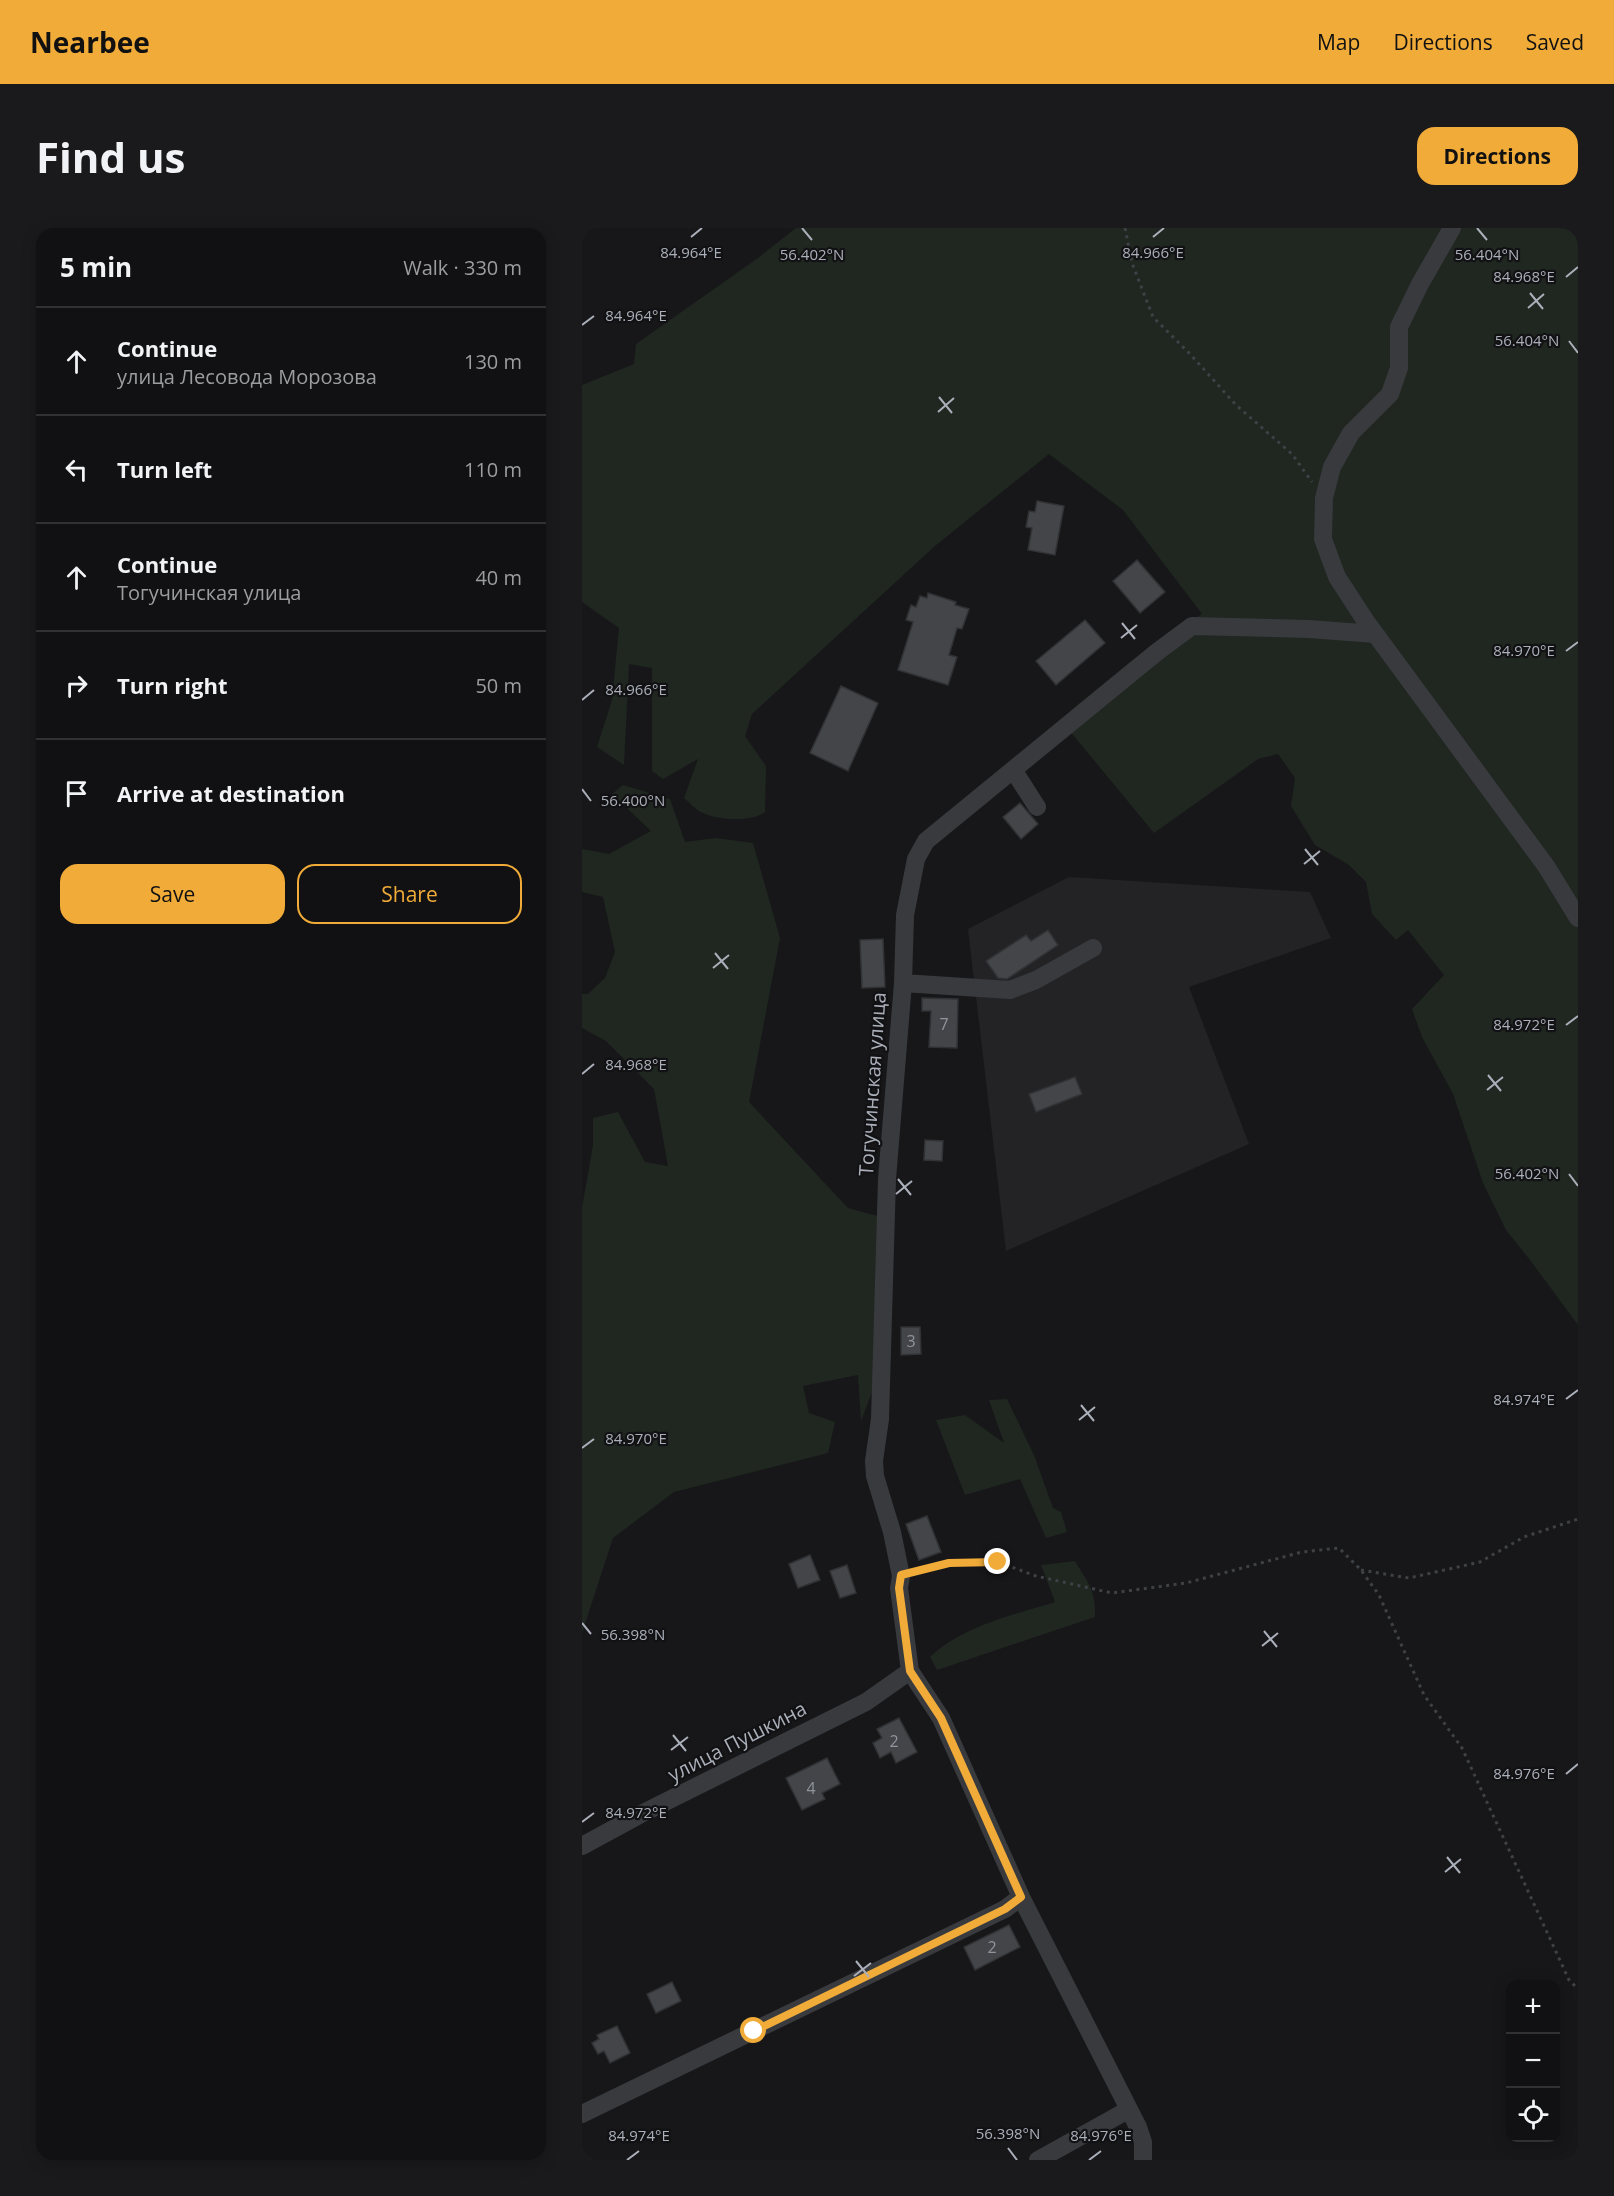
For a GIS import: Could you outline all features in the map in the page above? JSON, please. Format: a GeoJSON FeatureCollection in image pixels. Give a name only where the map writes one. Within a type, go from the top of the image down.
{"type":"FeatureCollection","features":[{"type":"Feature","properties":{"kind":"street"},"geometry":{"type":"LineString","coordinates":[[1452,228],[1399,327],[1398,368],[1390,394],[1351,433],[1332,467],[1324,498],[1323,539],[1337,577],[1375,634],[1546,866],[1578,918]]}},
{"type":"Feature","properties":{"kind":"street","name":"Тогучинская улица"},"geometry":{"type":"LineString","coordinates":[[910,1671],[899,1588],[901,1575],[892,1532],[875,1476],[874,1461],[880,1419],[887,1179],[903,983],[905,915],[916,859],[926,841],[1192,626],[1309,629],[1375,634]]}},
{"type":"Feature","properties":{"kind":"street"},"geometry":{"type":"LineString","coordinates":[[1014,771],[1037,807]]}},
{"type":"Feature","properties":{"kind":"street"},"geometry":{"type":"LineString","coordinates":[[903,983],[1010,990],[1036,980],[1093,948]]}},
{"type":"Feature","properties":{"kind":"street"},"geometry":{"type":"LineString","coordinates":[[910,1671],[941,1718],[1021,1897],[1138,2127],[1143,2142],[1143,2160]]}},
{"type":"Feature","properties":{"kind":"street","name":"улица Пушкина"},"geometry":{"type":"LineString","coordinates":[[582,1846],[866,1701],[910,1671]]}},
{"type":"Feature","properties":{"kind":"street"},"geometry":{"type":"LineString","coordinates":[[582,2114],[1005,1909],[1021,1897]]}},
{"type":"Feature","properties":{"kind":"street"},"geometry":{"type":"LineString","coordinates":[[1038,2160],[1128,2110]]}},
{"type":"Feature","properties":{"kind":"path"},"geometry":{"type":"LineString","coordinates":[[1125,228],[1132,263],[1153,317],[1236,405],[1292,454],[1324,498]]}},
{"type":"Feature","properties":{"kind":"path"},"geometry":{"type":"LineString","coordinates":[[1361,1570],[1409,1578],[1480,1562],[1524,1537],[1578,1520]]}},
{"type":"Feature","properties":{"kind":"path"},"geometry":{"type":"LineString","coordinates":[[901,1575],[949,1563],[998,1562],[1036,1576],[1112,1593],[1186,1583],[1302,1552],[1339,1548],[1361,1570],[1379,1595],[1424,1695],[1462,1748],[1569,1980],[1578,1989]]}},
{"type":"Feature","properties":{"kind":"shaded area"},"geometry":{"type":"Polygon","coordinates":[[[796,228],[1578,228],[1578,1325],[1506,1230],[1483,1183],[1453,1094],[1422,1037],[1412,1009],[1444,975],[1408,930],[1396,940],[1372,914],[1366,882],[1349,865],[1315,845],[1291,806],[1295,778],[1278,754],[1258,759],[1154,833],[1064,724],[1070,711],[1135,658],[1202,614],[1123,510],[1049,454],[935,546],[752,714],[745,736],[766,766],[765,812],[751,818],[732,819],[705,814],[695,808],[684,798],[698,759],[663,779],[652,771],[652,668],[629,664],[624,765],[597,747],[612,700],[619,628],[582,602],[582,385],[634,364],[636,344],[758,258],[796,228]]]}},
{"type":"Feature","properties":{"kind":"shaded area"},"geometry":{"type":"Polygon","coordinates":[[[623,785],[670,799],[685,842],[716,838],[753,843],[780,938],[749,1102],[848,1208],[881,1217],[874,1387],[861,1421],[858,1375],[803,1386],[809,1413],[835,1422],[828,1453],[674,1492],[613,1538],[582,1633],[582,1208],[593,1145],[593,1118],[618,1112],[645,1162],[668,1166],[654,1089],[606,1041],[582,1028],[582,994],[588,994],[605,978],[615,952],[603,897],[582,892],[582,849],[609,854],[651,831],[612,794],[623,785]]]}},
{"type":"Feature","properties":{"kind":"shaded area"},"geometry":{"type":"Polygon","coordinates":[[[1069,877],[1310,892],[1331,938],[1189,987],[1249,1144],[1006,1251],[968,929],[1069,877]]]}},
{"type":"Feature","properties":{"kind":"shaded area"},"geometry":{"type":"Polygon","coordinates":[[[1007,1399],[1034,1455],[1053,1508],[1061,1512],[1067,1532],[1046,1538],[1020,1479],[965,1495],[936,1420],[965,1415],[1004,1443],[989,1400],[1007,1399]]]}},
{"type":"Feature","properties":{"kind":"shaded area"},"geometry":{"type":"Polygon","coordinates":[[[1075,1561],[1093,1593],[1095,1617],[937,1670],[930,1657],[958,1637],[989,1623],[1055,1602],[1041,1565],[1075,1561]]]}},
{"type":"Feature","properties":{"kind":"building"},"geometry":{"type":"Polygon","coordinates":[[[1037,501],[1064,506],[1055,555],[1028,550],[1032,528],[1026,527],[1029,511],[1035,512],[1037,501]]]}},
{"type":"Feature","properties":{"kind":"building"},"geometry":{"type":"Polygon","coordinates":[[[1137,560],[1165,592],[1140,613],[1113,581],[1137,560]]]}},
{"type":"Feature","properties":{"kind":"building"},"geometry":{"type":"Polygon","coordinates":[[[928,593],[969,609],[962,629],[957,628],[949,655],[957,657],[948,685],[898,670],[913,622],[906,620],[911,605],[916,607],[920,596],[927,598],[928,593]]]}},
{"type":"Feature","properties":{"kind":"building"},"geometry":{"type":"Polygon","coordinates":[[[1085,620],[1105,643],[1056,685],[1036,661],[1085,620]]]}},
{"type":"Feature","properties":{"kind":"building"},"geometry":{"type":"Polygon","coordinates":[[[841,686],[878,703],[848,771],[810,753],[841,686]]]}},
{"type":"Feature","properties":{"kind":"building"},"geometry":{"type":"Polygon","coordinates":[[[1020,803],[1038,824],[1021,839],[1003,817],[1020,803]]]}},
{"type":"Feature","properties":{"kind":"building"},"geometry":{"type":"Polygon","coordinates":[[[1048,930],[1058,945],[1007,979],[998,978],[986,961],[1026,935],[1031,941],[1048,930]]]}},
{"type":"Feature","properties":{"kind":"building"},"geometry":{"type":"Polygon","coordinates":[[[883,939],[885,987],[862,988],[860,940],[883,939]]]}},
{"type":"Feature","properties":{"kind":"building"},"geometry":{"type":"Polygon","coordinates":[[[922,998],[958,999],[957,1048],[929,1047],[931,1011],[922,1011],[922,998]]]}},
{"type":"Feature","properties":{"kind":"building"},"geometry":{"type":"Polygon","coordinates":[[[1075,1077],[1082,1094],[1036,1112],[1029,1094],[1075,1077]]]}},
{"type":"Feature","properties":{"kind":"building"},"geometry":{"type":"Polygon","coordinates":[[[925,1140],[943,1141],[942,1161],[924,1160],[925,1140]]]}},
{"type":"Feature","properties":{"kind":"building"},"geometry":{"type":"Polygon","coordinates":[[[901,1327],[920,1327],[921,1354],[901,1355],[901,1327]]]}},
{"type":"Feature","properties":{"kind":"building"},"geometry":{"type":"Polygon","coordinates":[[[927,1516],[941,1552],[919,1560],[906,1524],[927,1516]]]}},
{"type":"Feature","properties":{"kind":"building"},"geometry":{"type":"Polygon","coordinates":[[[810,1555],[820,1580],[798,1588],[789,1564],[810,1555]]]}},
{"type":"Feature","properties":{"kind":"building"},"geometry":{"type":"Polygon","coordinates":[[[847,1565],[856,1593],[840,1598],[830,1571],[847,1565]]]}},
{"type":"Feature","properties":{"kind":"building"},"geometry":{"type":"Polygon","coordinates":[[[899,1718],[917,1752],[896,1763],[891,1752],[880,1758],[873,1743],[882,1738],[877,1729],[899,1718]]]}},
{"type":"Feature","properties":{"kind":"building"},"geometry":{"type":"Polygon","coordinates":[[[827,1758],[840,1784],[822,1793],[825,1799],[802,1810],[786,1778],[827,1758]]]}},
{"type":"Feature","properties":{"kind":"building"},"geometry":{"type":"Polygon","coordinates":[[[1009,1925],[1020,1947],[975,1970],[964,1947],[1009,1925]]]}},
{"type":"Feature","properties":{"kind":"building"},"geometry":{"type":"Polygon","coordinates":[[[672,1982],[681,2001],[656,2013],[647,1994],[672,1982]]]}},
{"type":"Feature","properties":{"kind":"building"},"geometry":{"type":"Polygon","coordinates":[[[617,2026],[630,2053],[610,2063],[604,2051],[598,2054],[592,2043],[599,2039],[597,2035],[617,2026]]]}},
{"type":"Feature","properties":{"kind":"route"},"geometry":{"type":"LineString","coordinates":[[754,2031],[1005,1909],[1021,1897],[941,1718],[910,1671],[899,1588],[901,1575],[949,1563],[998,1562]]}}]}
